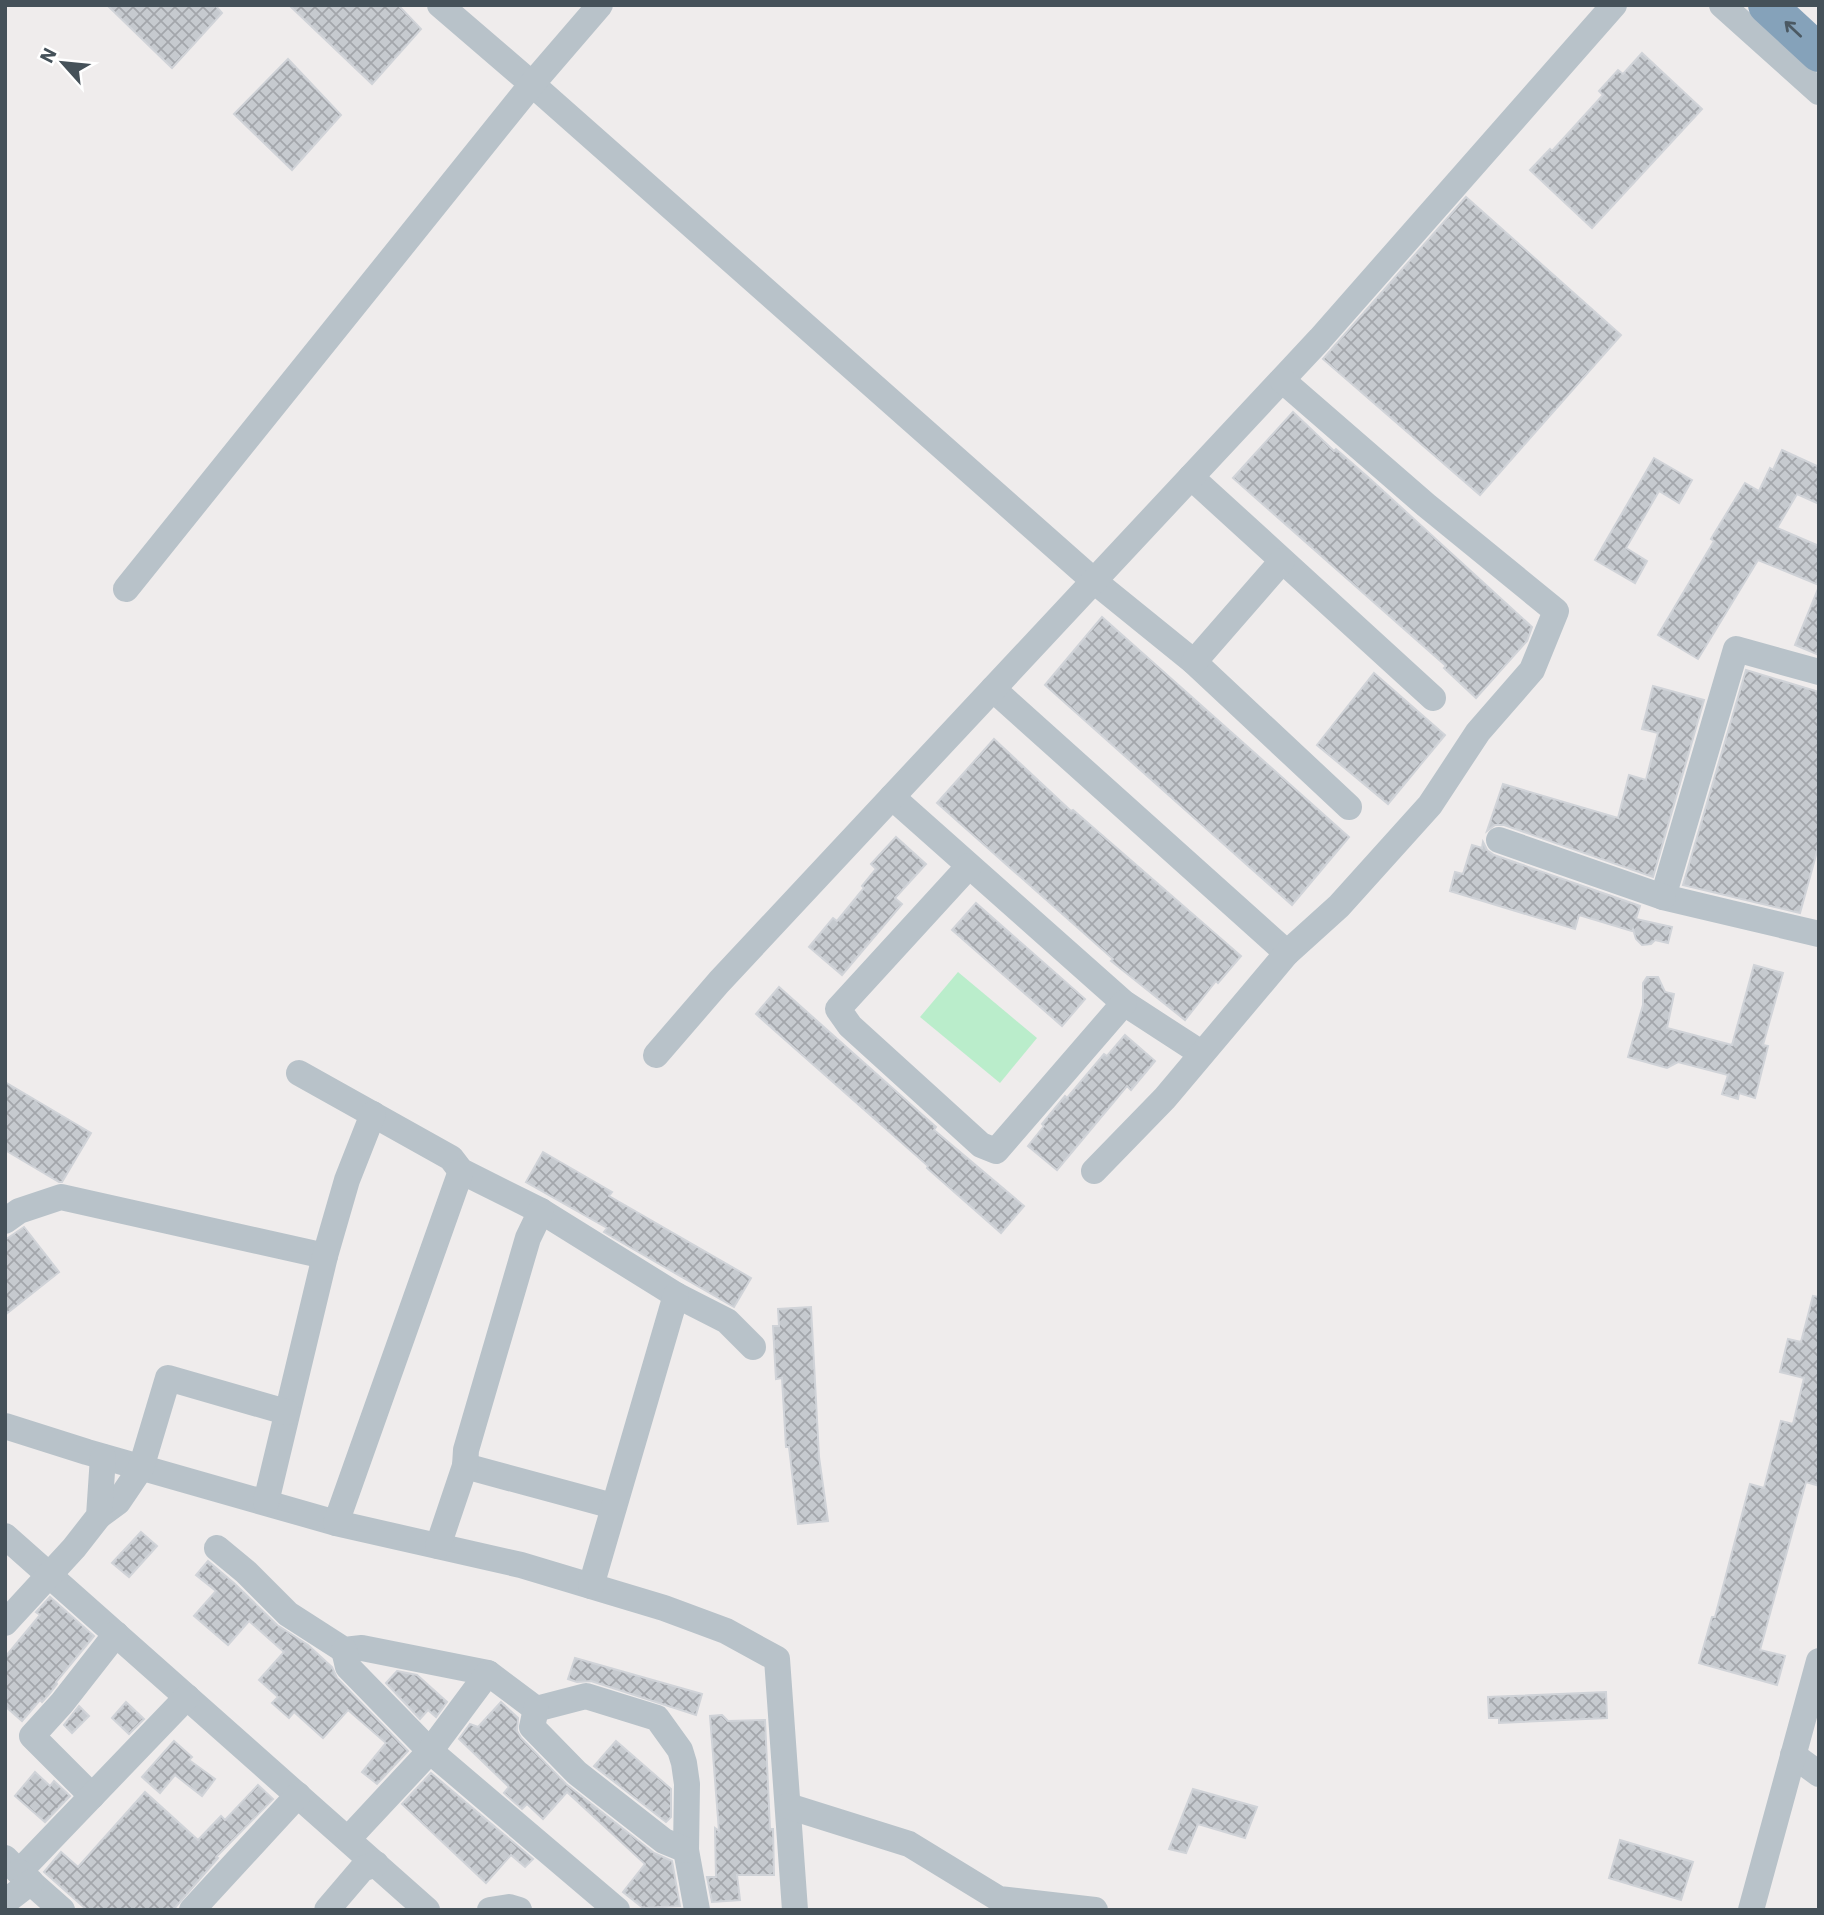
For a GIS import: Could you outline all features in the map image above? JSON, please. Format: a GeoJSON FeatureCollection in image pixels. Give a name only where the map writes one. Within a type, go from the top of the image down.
{"type":"FeatureCollection","features":[{"type":"Feature","properties":{"kind":"highway"},"geometry":{"type":"LineString","coordinates":[[1767,5],[1819,53]]}},
{"type":"Feature","properties":{"kind":"street"},"geometry":{"type":"LineString","coordinates":[[440,5],[1094,581],[1194,662],[1349,807]]}},
{"type":"Feature","properties":{"kind":"street"},"geometry":{"type":"LineString","coordinates":[[126,589],[532,84],[600,5]]}},
{"type":"Feature","properties":{"kind":"street"},"geometry":{"type":"LineString","coordinates":[[656,1055],[719,982],[1282,380],[1614,5]]}},
{"type":"Feature","properties":{"kind":"street"},"geometry":{"type":"LineString","coordinates":[[1722,5],[1819,93]]}},
{"type":"Feature","properties":{"kind":"street"},"geometry":{"type":"LineString","coordinates":[[1094,1171],[1165,1098],[1287,953],[1339,906],[1430,805],[1478,732],[1532,670],[1556,611],[1426,505],[1282,380]]}},
{"type":"Feature","properties":{"kind":"street"},"geometry":{"type":"LineString","coordinates":[[1191,477],[1433,698]]}},
{"type":"Feature","properties":{"kind":"street"},"geometry":{"type":"LineString","coordinates":[[1194,662],[1282,561]]}},
{"type":"Feature","properties":{"kind":"street"},"geometry":{"type":"LineString","coordinates":[[1663,897],[1736,649],[1819,672]]}},
{"type":"Feature","properties":{"kind":"street"},"geometry":{"type":"LineString","coordinates":[[993,689],[1287,953]]}},
{"type":"Feature","properties":{"kind":"street"},"geometry":{"type":"LineString","coordinates":[[892,797],[1124,1003],[1201,1053]]}},
{"type":"Feature","properties":{"kind":"street"},"geometry":{"type":"LineString","coordinates":[[1499,840],[1663,897],[1818,932]]}},
{"type":"Feature","properties":{"kind":"street"},"geometry":{"type":"LineString","coordinates":[[969,866],[838,1009],[850,1026],[981,1145],[996,1151],[1124,1003]]}},
{"type":"Feature","properties":{"kind":"street"},"geometry":{"type":"LineString","coordinates":[[299,1073],[451,1158],[461,1171],[541,1211],[676,1295],[727,1321],[753,1347]]}},
{"type":"Feature","properties":{"kind":"street"},"geometry":{"type":"LineString","coordinates":[[267,1502],[286,1412],[325,1256],[347,1180],[373,1114]]}},
{"type":"Feature","properties":{"kind":"street"},"geometry":{"type":"LineString","coordinates":[[336,1523],[461,1171]]}},
{"type":"Feature","properties":{"kind":"street"},"geometry":{"type":"LineString","coordinates":[[5,1222],[19,1211],[61,1197],[325,1256]]}},
{"type":"Feature","properties":{"kind":"street"},"geometry":{"type":"LineString","coordinates":[[438,1546],[465,1466],[466,1450],[528,1238],[541,1211]]}},
{"type":"Feature","properties":{"kind":"street"},"geometry":{"type":"LineString","coordinates":[[591,1586],[676,1295]]}},
{"type":"Feature","properties":{"kind":"street"},"geometry":{"type":"LineString","coordinates":[[5,1623],[75,1548],[99,1516],[118,1502],[141,1468],[168,1378],[286,1412]]}},
{"type":"Feature","properties":{"kind":"street"},"geometry":{"type":"LineString","coordinates":[[5,1426],[103,1457],[336,1523],[521,1565],[664,1608],[726,1631],[777,1659],[796,1910]]}},
{"type":"Feature","properties":{"kind":"street"},"geometry":{"type":"LineString","coordinates":[[99,1516],[103,1457]]}},
{"type":"Feature","properties":{"kind":"street"},"geometry":{"type":"LineString","coordinates":[[465,1466],[613,1506]]}},
{"type":"Feature","properties":{"kind":"street"},"geometry":{"type":"LineString","coordinates":[[5,1536],[427,1910]]}},
{"type":"Feature","properties":{"kind":"street"},"geometry":{"type":"LineString","coordinates":[[217,1548],[246,1572],[288,1614],[344,1650],[362,1648],[488,1673],[536,1709]]}},
{"type":"Feature","properties":{"kind":"street"},"geometry":{"type":"LineString","coordinates":[[92,1796],[32,1736],[62,1703],[116,1634]]}},
{"type":"Feature","properties":{"kind":"street"},"geometry":{"type":"LineString","coordinates":[[344,1650],[348,1667],[430,1751],[617,1910]]}},
{"type":"Feature","properties":{"kind":"street"},"geometry":{"type":"LineString","coordinates":[[1751,1910],[1793,1755],[1814,1697],[1819,1661]]}},
{"type":"Feature","properties":{"kind":"street"},"geometry":{"type":"LineString","coordinates":[[348,1839],[430,1751],[488,1673]]}},
{"type":"Feature","properties":{"kind":"street"},"geometry":{"type":"LineString","coordinates":[[536,1709],[586,1696],[657,1718],[680,1750],[684,1763],[687,1784],[686,1850],[697,1910]]}},
{"type":"Feature","properties":{"kind":"street"},"geometry":{"type":"LineString","coordinates":[[5,1902],[18,1871],[187,1697]]}},
{"type":"Feature","properties":{"kind":"street"},"geometry":{"type":"LineString","coordinates":[[536,1709],[532,1727],[578,1773],[664,1840],[686,1850]]}},
{"type":"Feature","properties":{"kind":"street"},"geometry":{"type":"LineString","coordinates":[[1793,1755],[1819,1774]]}},
{"type":"Feature","properties":{"kind":"street"},"geometry":{"type":"LineString","coordinates":[[192,1910],[298,1796]]}},
{"type":"Feature","properties":{"kind":"street"},"geometry":{"type":"LineString","coordinates":[[788,1806],[909,1844],[999,1899],[1095,1910]]}},
{"type":"Feature","properties":{"kind":"street"},"geometry":{"type":"LineString","coordinates":[[327,1910],[362,1869],[376,1864]]}},
{"type":"Feature","properties":{"kind":"street"},"geometry":{"type":"LineString","coordinates":[[18,1871],[62,1910]]}},
{"type":"Feature","properties":{"kind":"street"},"geometry":{"type":"LineString","coordinates":[[490,1910],[509,1907],[519,1910]]}},
{"type":"Feature","properties":{"kind":"green space"},"geometry":{"type":"Polygon","coordinates":[[[958,972],[1037,1038],[1000,1083],[920,1017],[958,972]]]}},
{"type":"Feature","properties":{"kind":"building"},"geometry":{"type":"Polygon","coordinates":[[[107,5],[215,5],[222,13],[172,68],[107,5]]]}},
{"type":"Feature","properties":{"kind":"building"},"geometry":{"type":"Polygon","coordinates":[[[289,5],[398,5],[421,29],[372,84],[289,5]]]}},
{"type":"Feature","properties":{"kind":"building"},"geometry":{"type":"Polygon","coordinates":[[[1642,53],[1702,109],[1592,228],[1530,170],[1550,149],[1552,151],[1603,95],[1599,91],[1618,70],[1623,74],[1642,53]]]}},
{"type":"Feature","properties":{"kind":"building"},"geometry":{"type":"Polygon","coordinates":[[[288,59],[341,115],[292,170],[234,114],[288,59]]]}},
{"type":"Feature","properties":{"kind":"building"},"geometry":{"type":"Polygon","coordinates":[[[1466,197],[1621,335],[1480,495],[1323,359],[1466,197]]]}},
{"type":"Feature","properties":{"kind":"building"},"geometry":{"type":"Polygon","coordinates":[[[1293,412],[1532,627],[1527,641],[1476,698],[1444,668],[1446,666],[1233,478],[1293,412]]]}},
{"type":"Feature","properties":{"kind":"building"},"geometry":{"type":"Polygon","coordinates":[[[1782,450],[1819,467],[1819,504],[1797,494],[1777,528],[1819,546],[1819,585],[1758,560],[1698,659],[1658,635],[1745,483],[1759,491],[1782,450]]]}},
{"type":"Feature","properties":{"kind":"building"},"geometry":{"type":"Polygon","coordinates":[[[1654,458],[1692,480],[1679,503],[1659,491],[1626,548],[1647,561],[1635,583],[1595,560],[1654,458]]]}},
{"type":"Feature","properties":{"kind":"building"},"geometry":{"type":"Polygon","coordinates":[[[1819,589],[1819,655],[1795,645],[1819,589]]]}},
{"type":"Feature","properties":{"kind":"building"},"geometry":{"type":"Polygon","coordinates":[[[1102,617],[1349,837],[1292,905],[1045,685],[1102,617]]]}},
{"type":"Feature","properties":{"kind":"building"},"geometry":{"type":"Polygon","coordinates":[[[1746,670],[1819,692],[1819,844],[1800,913],[1683,885],[1746,670]]]}},
{"type":"Feature","properties":{"kind":"building"},"geometry":{"type":"Polygon","coordinates":[[[1374,673],[1445,735],[1388,804],[1317,745],[1374,673]]]}},
{"type":"Feature","properties":{"kind":"building"},"geometry":{"type":"Polygon","coordinates":[[[1653,686],[1704,700],[1653,877],[1504,825],[1495,825],[1487,831],[1503,784],[1618,818],[1629,775],[1646,780],[1658,733],[1642,729],[1653,686]]]}},
{"type":"Feature","properties":{"kind":"building"},"geometry":{"type":"Polygon","coordinates":[[[994,739],[1071,811],[1241,956],[1218,983],[1216,981],[1185,1020],[1111,961],[1113,959],[937,803],[994,739]]]}},
{"type":"Feature","properties":{"kind":"building"},"geometry":{"type":"Polygon","coordinates":[[[896,837],[926,864],[895,898],[902,904],[842,975],[809,947],[833,918],[837,921],[864,888],[862,886],[876,869],[871,864],[896,837]]]}},
{"type":"Feature","properties":{"kind":"building"},"geometry":{"type":"Polygon","coordinates":[[[1483,842],[1487,850],[1494,855],[1640,906],[1636,919],[1672,927],[1668,943],[1655,940],[1651,944],[1642,945],[1636,939],[1633,929],[1632,931],[1579,915],[1575,929],[1450,891],[1455,872],[1463,874],[1472,845],[1482,848],[1483,842]]]}},
{"type":"Feature","properties":{"kind":"building"},"geometry":{"type":"Polygon","coordinates":[[[976,903],[1085,999],[1062,1026],[952,930],[976,903]]]}},
{"type":"Feature","properties":{"kind":"building"},"geometry":{"type":"Polygon","coordinates":[[[1754,965],[1783,973],[1763,1045],[1768,1046],[1755,1098],[1739,1093],[1738,1099],[1722,1094],[1728,1075],[1678,1062],[1667,1068],[1628,1057],[1643,1005],[1643,983],[1647,977],[1658,977],[1665,992],[1674,994],[1667,1028],[1732,1045],[1754,965]]]}},
{"type":"Feature","properties":{"kind":"building"},"geometry":{"type":"Polygon","coordinates":[[[779,987],[936,1127],[934,1130],[1024,1206],[1001,1233],[756,1014],[779,987]]]}},
{"type":"Feature","properties":{"kind":"building"},"geometry":{"type":"Polygon","coordinates":[[[1125,1035],[1155,1061],[1131,1090],[1127,1086],[1057,1170],[1028,1146],[1065,1096],[1067,1098],[1104,1054],[1107,1056],[1125,1035]]]}},
{"type":"Feature","properties":{"kind":"building"},"geometry":{"type":"Polygon","coordinates":[[[5,1082],[91,1133],[62,1182],[5,1150],[5,1082]]]}},
{"type":"Feature","properties":{"kind":"building"},"geometry":{"type":"Polygon","coordinates":[[[543,1152],[612,1192],[609,1196],[751,1278],[734,1307],[604,1232],[607,1228],[526,1182],[543,1152]]]}},
{"type":"Feature","properties":{"kind":"building"},"geometry":{"type":"Polygon","coordinates":[[[24,1227],[59,1272],[5,1315],[5,1240],[24,1227]]]}},
{"type":"Feature","properties":{"kind":"building"},"geometry":{"type":"Polygon","coordinates":[[[1813,1296],[1819,1297],[1819,1486],[1806,1482],[1760,1650],[1785,1656],[1777,1685],[1699,1663],[1712,1617],[1715,1617],[1750,1484],[1764,1488],[1781,1421],[1793,1424],[1804,1378],[1780,1372],[1788,1339],[1801,1342],[1813,1296]]]}},
{"type":"Feature","properties":{"kind":"building"},"geometry":{"type":"Polygon","coordinates":[[[811,1307],[819,1457],[828,1521],[798,1524],[789,1447],[786,1447],[782,1378],[776,1379],[773,1326],[779,1326],[778,1309],[811,1307]]]}},
{"type":"Feature","properties":{"kind":"building"},"geometry":{"type":"Polygon","coordinates":[[[141,1532],[157,1546],[129,1577],[112,1563],[141,1532]]]}},
{"type":"Feature","properties":{"kind":"building"},"geometry":{"type":"Polygon","coordinates":[[[208,1561],[277,1625],[308,1645],[332,1667],[337,1678],[408,1751],[377,1784],[362,1772],[386,1743],[348,1710],[323,1738],[294,1712],[289,1718],[272,1703],[278,1697],[259,1680],[284,1652],[249,1621],[228,1645],[194,1616],[216,1591],[196,1575],[208,1561]]]}},
{"type":"Feature","properties":{"kind":"building"},"geometry":{"type":"Polygon","coordinates":[[[50,1597],[94,1636],[50,1693],[42,1702],[40,1700],[22,1721],[5,1706],[5,1657],[40,1615],[36,1612],[50,1597]]]}},
{"type":"Feature","properties":{"kind":"building"},"geometry":{"type":"Polygon","coordinates":[[[575,1658],[702,1694],[696,1715],[591,1681],[577,1682],[568,1679],[575,1658]]]}},
{"type":"Feature","properties":{"kind":"building"},"geometry":{"type":"Polygon","coordinates":[[[397,1671],[417,1675],[447,1702],[436,1717],[428,1710],[420,1719],[386,1683],[397,1671]]]}},
{"type":"Feature","properties":{"kind":"building"},"geometry":{"type":"Polygon","coordinates":[[[1606,1692],[1607,1718],[1499,1723],[1499,1718],[1489,1718],[1488,1697],[1606,1692]]]}},
{"type":"Feature","properties":{"kind":"building"},"geometry":{"type":"Polygon","coordinates":[[[126,1702],[144,1719],[129,1734],[112,1718],[126,1702]]]}},
{"type":"Feature","properties":{"kind":"building"},"geometry":{"type":"Polygon","coordinates":[[[501,1702],[518,1718],[517,1731],[521,1738],[566,1784],[654,1853],[672,1861],[680,1906],[643,1908],[623,1892],[645,1864],[567,1792],[543,1819],[527,1804],[522,1809],[504,1793],[509,1787],[459,1739],[470,1724],[478,1727],[501,1702]]]}},
{"type":"Feature","properties":{"kind":"building"},"geometry":{"type":"Polygon","coordinates":[[[79,1706],[89,1716],[72,1733],[64,1725],[79,1706]]]}},
{"type":"Feature","properties":{"kind":"building"},"geometry":{"type":"Polygon","coordinates":[[[722,1715],[728,1721],[765,1720],[774,1875],[737,1875],[740,1900],[712,1902],[707,1877],[716,1877],[715,1828],[719,1831],[710,1716],[722,1715]]]}},
{"type":"Feature","properties":{"kind":"building"},"geometry":{"type":"Polygon","coordinates":[[[174,1741],[192,1757],[189,1760],[215,1779],[202,1796],[175,1775],[160,1793],[142,1777],[174,1741]]]}},
{"type":"Feature","properties":{"kind":"building"},"geometry":{"type":"Polygon","coordinates":[[[616,1741],[671,1789],[671,1817],[666,1822],[594,1766],[616,1741]]]}},
{"type":"Feature","properties":{"kind":"building"},"geometry":{"type":"Polygon","coordinates":[[[35,1772],[50,1786],[54,1781],[70,1796],[45,1822],[15,1796],[35,1772]]]}},
{"type":"Feature","properties":{"kind":"building"},"geometry":{"type":"Polygon","coordinates":[[[431,1773],[533,1859],[525,1867],[511,1855],[486,1883],[402,1804],[431,1773]]]}},
{"type":"Feature","properties":{"kind":"building"},"geometry":{"type":"Polygon","coordinates":[[[258,1785],[273,1799],[216,1857],[218,1858],[173,1910],[87,1910],[44,1872],[61,1852],[78,1867],[145,1792],[198,1840],[221,1816],[225,1820],[258,1785]]]}},
{"type":"Feature","properties":{"kind":"building"},"geometry":{"type":"Polygon","coordinates":[[[1193,1789],[1257,1807],[1245,1838],[1198,1824],[1186,1853],[1169,1849],[1193,1789]]]}},
{"type":"Feature","properties":{"kind":"building"},"geometry":{"type":"Polygon","coordinates":[[[1620,1840],[1693,1862],[1681,1900],[1609,1878],[1620,1840]]]}}]}
